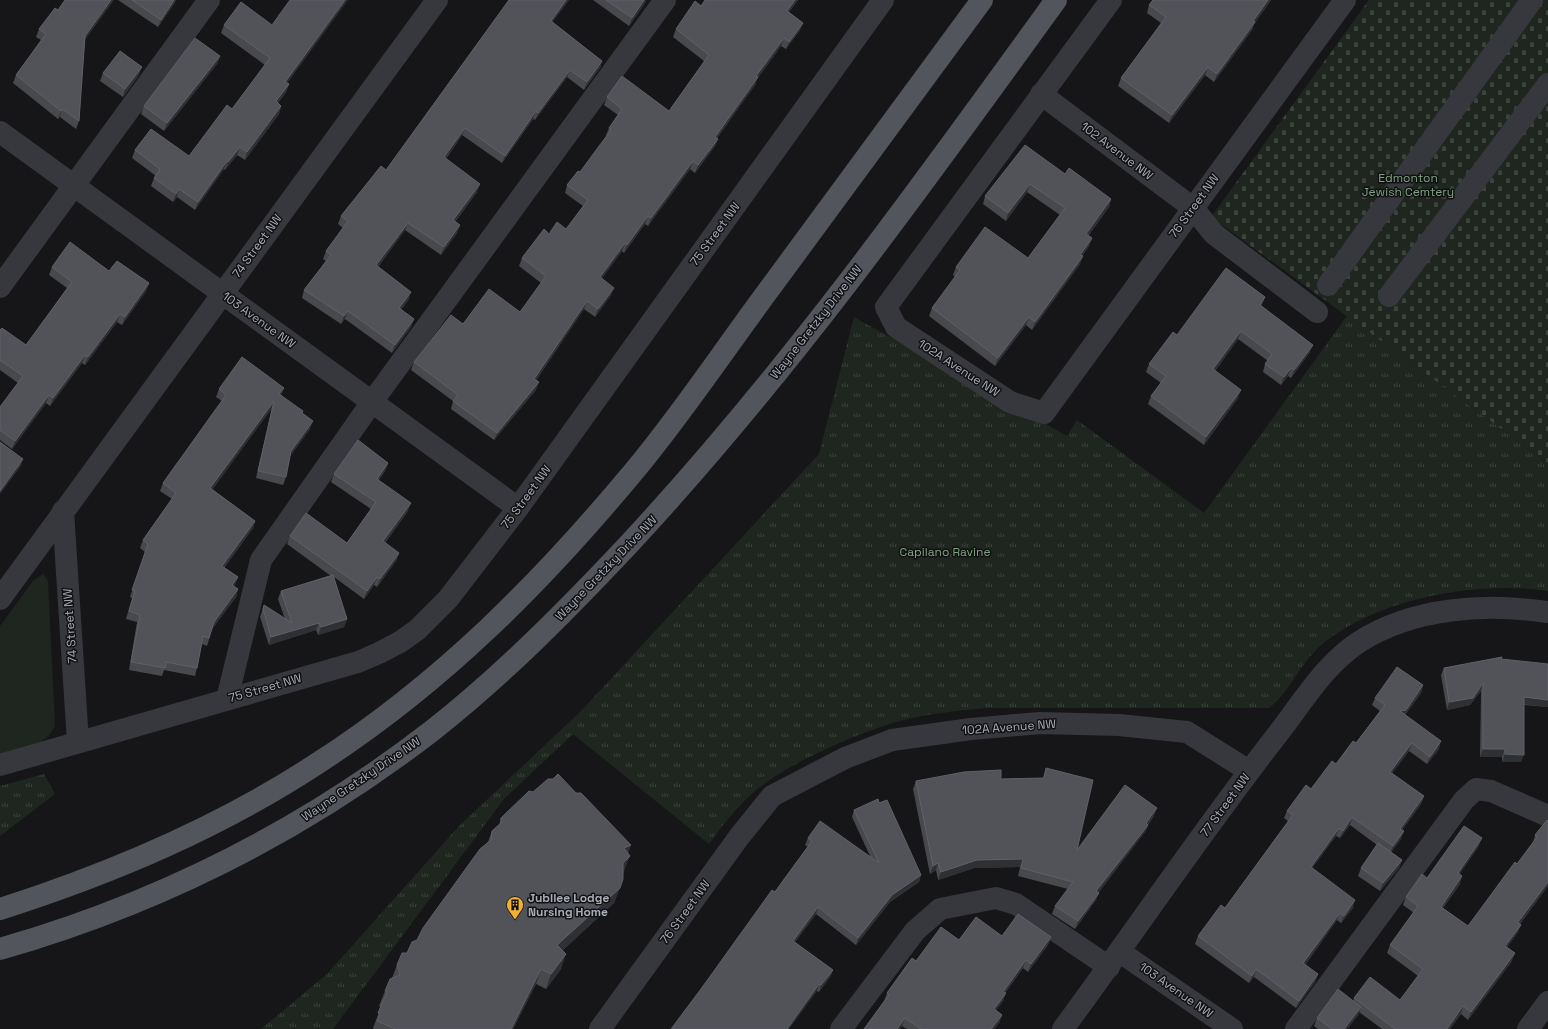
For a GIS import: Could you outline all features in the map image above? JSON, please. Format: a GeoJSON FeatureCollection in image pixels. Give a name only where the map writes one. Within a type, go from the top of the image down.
{"type":"FeatureCollection","features":[{"type":"Feature","properties":{"kind":"main road"},"geometry":{"type":"LineString","coordinates":[[0,908],[102,873],[188,836],[239,811],[321,762],[368,728],[418,691],[488,630],[551,566],[636,468],[704,380],[982,0]]}},
{"type":"Feature","properties":{"kind":"main road","name":"Wayne Gretzky Drive NW"},"geometry":{"type":"LineString","coordinates":[[0,949],[63,929],[164,890],[215,867],[267,839],[347,791],[395,758],[473,697],[577,600],[676,494],[764,389],[884,235],[1056,0]]}},
{"type":"Feature","properties":{"kind":"street"},"geometry":{"type":"LineString","coordinates":[[0,287],[210,0]]}},
{"type":"Feature","properties":{"kind":"street","name":"74 Street NW"},"geometry":{"type":"LineString","coordinates":[[0,599],[437,0]]}},
{"type":"Feature","properties":{"kind":"street"},"geometry":{"type":"LineString","coordinates":[[227,699],[261,560],[372,402],[665,0]]}},
{"type":"Feature","properties":{"kind":"street","name":"75 Street NW"},"geometry":{"type":"LineString","coordinates":[[0,765],[358,662],[400,642],[423,625],[448,599],[518,508],[883,0]]}},
{"type":"Feature","properties":{"kind":"street"},"geometry":{"type":"LineString","coordinates":[[1041,94],[1111,0]]}},
{"type":"Feature","properties":{"kind":"street","name":"76 Street NW"},"geometry":{"type":"LineString","coordinates":[[1044,413],[1345,0]]}},
{"type":"Feature","properties":{"kind":"street"},"geometry":{"type":"LineString","coordinates":[[1328,285],[1532,0]]}},
{"type":"Feature","properties":{"kind":"street"},"geometry":{"type":"LineString","coordinates":[[1389,296],[1548,84]]}},
{"type":"Feature","properties":{"kind":"street","name":"102 Avenue NW"},"geometry":{"type":"LineString","coordinates":[[1041,94],[1193,208],[1214,234],[1317,312]]}},
{"type":"Feature","properties":{"kind":"street","name":"102A Avenue NW"},"geometry":{"type":"LineString","coordinates":[[1041,94],[886,307],[896,326],[1010,402],[1044,413]]}},
{"type":"Feature","properties":{"kind":"street","name":"103 Avenue NW"},"geometry":{"type":"LineString","coordinates":[[0,132],[518,508]]}},
{"type":"Feature","properties":{"kind":"street","name":"74 Street NW"},"geometry":{"type":"LineString","coordinates":[[63,511],[78,742]]}},
{"type":"Feature","properties":{"kind":"street","name":"77 Street NW"},"geometry":{"type":"LineString","coordinates":[[1063,1029],[1249,771],[1306,696],[1340,656],[1377,632],[1419,616],[1456,610],[1494,608],[1548,612]]}},
{"type":"Feature","properties":{"kind":"street","name":"102A Avenue NW"},"geometry":{"type":"LineString","coordinates":[[772,796],[845,758],[892,740],[971,729],[1040,723],[1119,725],[1187,732],[1249,771]]}},
{"type":"Feature","properties":{"kind":"street"},"geometry":{"type":"LineString","coordinates":[[1296,1029],[1464,800],[1476,789],[1491,791],[1548,816]]}},
{"type":"Feature","properties":{"kind":"street","name":"76 Street NW"},"geometry":{"type":"LineString","coordinates":[[600,1029],[739,837],[772,796]]}},
{"type":"Feature","properties":{"kind":"street","name":"103 Avenue NW"},"geometry":{"type":"LineString","coordinates":[[841,1029],[915,931],[940,910],[996,898],[1016,904],[1114,959],[1232,1029]]}},
{"type":"Feature","properties":{"kind":"street"},"geometry":{"type":"LineString","coordinates":[[1528,1029],[1548,1002]]}},
{"type":"Feature","properties":{"kind":"green space","name":"Edmonton Jewish Cemtery"},"geometry":{"type":"Polygon","coordinates":[[[1369,0],[1548,0],[1548,463],[1211,217],[1369,0]]]}},
{"type":"Feature","properties":{"kind":"green space","name":"Capilano Ravine"},"geometry":{"type":"Polygon","coordinates":[[[1347,316],[1548,463],[1548,591],[1520,588],[1490,588],[1459,591],[1396,605],[1368,616],[1341,630],[1319,647],[1312,654],[1283,694],[1269,708],[985,708],[929,715],[896,722],[845,740],[778,774],[756,790],[741,804],[709,844],[573,734],[504,799],[333,1029],[261,1029],[327,974],[459,826],[581,711],[819,454],[854,317],[1067,436],[1077,420],[1204,513],[1347,316]]]}},
{"type":"Feature","properties":{"kind":"green space"},"geometry":{"type":"Polygon","coordinates":[[[43,574],[48,581],[55,726],[51,733],[39,743],[0,754],[0,626],[33,581],[43,574]]]}},
{"type":"Feature","properties":{"kind":"green space"},"geometry":{"type":"Polygon","coordinates":[[[44,774],[55,794],[0,836],[0,786],[44,774]]]}},
{"type":"Feature","properties":{"kind":"building"},"geometry":{"type":"Polygon","coordinates":[[[65,0],[111,0],[85,36],[79,121],[62,109],[61,111],[16,75],[46,34],[39,29],[55,8],[58,10],[65,0]]]}},
{"type":"Feature","properties":{"kind":"building"},"geometry":{"type":"Polygon","coordinates":[[[132,0],[174,0],[161,20],[132,0]]]}},
{"type":"Feature","properties":{"kind":"building"},"geometry":{"type":"Polygon","coordinates":[[[290,0],[345,0],[285,82],[289,84],[276,101],[281,106],[247,152],[240,147],[228,162],[227,161],[198,202],[179,189],[176,194],[154,178],[160,169],[135,150],[151,129],[189,156],[227,105],[232,109],[270,58],[224,25],[241,2],[272,25],[290,0]]]}},
{"type":"Feature","properties":{"kind":"building"},"geometry":{"type":"Polygon","coordinates":[[[509,0],[566,0],[551,21],[602,61],[587,82],[570,70],[538,113],[536,111],[505,156],[465,128],[444,157],[480,184],[453,220],[460,225],[444,247],[408,223],[376,265],[411,292],[399,308],[414,319],[395,345],[348,311],[344,316],[304,290],[331,255],[326,251],[348,221],[341,216],[381,166],[386,170],[509,0]]]}},
{"type":"Feature","properties":{"kind":"building"},"geometry":{"type":"Polygon","coordinates":[[[606,0],[644,0],[632,18],[606,0]]]}},
{"type":"Feature","properties":{"kind":"building"},"geometry":{"type":"Polygon","coordinates":[[[705,0],[795,0],[787,11],[803,23],[789,42],[784,38],[756,76],[758,77],[715,137],[718,139],[698,165],[693,161],[651,218],[648,216],[627,245],[625,243],[600,277],[614,288],[598,309],[587,301],[534,379],[539,382],[497,433],[453,401],[458,395],[414,362],[451,315],[463,324],[489,289],[520,312],[546,276],[522,258],[544,229],[549,234],[557,222],[566,229],[588,200],[567,185],[578,171],[580,172],[611,130],[609,128],[622,109],[607,97],[622,76],[669,111],[709,55],[676,29],[695,1],[701,6],[705,0]]]}},
{"type":"Feature","properties":{"kind":"building"},"geometry":{"type":"Polygon","coordinates":[[[1153,0],[1268,0],[1253,21],[1255,22],[1217,74],[1208,67],[1172,115],[1121,78],[1166,17],[1149,5],[1153,0]]]}},
{"type":"Feature","properties":{"kind":"building"},"geometry":{"type":"Polygon","coordinates":[[[195,38],[220,56],[167,123],[144,106],[195,38]]]}},
{"type":"Feature","properties":{"kind":"building"},"geometry":{"type":"Polygon","coordinates":[[[120,51],[142,67],[125,89],[103,73],[120,51]]]}},
{"type":"Feature","properties":{"kind":"building"},"geometry":{"type":"Polygon","coordinates":[[[1025,145],[1065,174],[1069,168],[1111,199],[1086,234],[1092,238],[1080,255],[1083,256],[1035,322],[1029,317],[998,358],[932,308],[960,270],[956,267],[985,227],[1028,258],[1065,208],[1030,184],[1008,213],[985,196],[1025,145]]]}},
{"type":"Feature","properties":{"kind":"building"},"geometry":{"type":"Polygon","coordinates":[[[70,242],[109,271],[117,261],[149,283],[125,317],[120,314],[88,357],[85,355],[53,398],[49,395],[15,441],[0,430],[0,407],[23,376],[0,360],[0,330],[2,328],[26,345],[72,282],[52,267],[70,242]]]}},
{"type":"Feature","properties":{"kind":"building"},"geometry":{"type":"Polygon","coordinates":[[[1226,268],[1265,297],[1260,305],[1313,345],[1294,370],[1291,368],[1284,377],[1265,364],[1272,354],[1241,331],[1213,369],[1241,390],[1206,437],[1151,396],[1166,376],[1149,364],[1173,332],[1177,335],[1226,268]]]}},
{"type":"Feature","properties":{"kind":"building"},"geometry":{"type":"Polygon","coordinates":[[[242,357],[284,388],[279,394],[303,411],[302,413],[313,421],[291,451],[286,477],[258,471],[274,401],[210,488],[255,521],[222,566],[238,577],[232,585],[238,589],[214,622],[209,638],[203,636],[197,668],[166,662],[165,668],[131,662],[140,615],[129,611],[135,591],[132,590],[148,544],[143,540],[176,493],[163,483],[226,395],[219,389],[242,357]]]}},
{"type":"Feature","properties":{"kind":"building"},"geometry":{"type":"Polygon","coordinates":[[[358,440],[388,463],[377,479],[411,503],[383,541],[399,553],[380,579],[377,577],[367,591],[290,536],[306,513],[347,543],[376,502],[334,474],[358,440]]]}},
{"type":"Feature","properties":{"kind":"building"},"geometry":{"type":"Polygon","coordinates":[[[0,442],[23,459],[0,491],[0,442]]]}},
{"type":"Feature","properties":{"kind":"building"},"geometry":{"type":"Polygon","coordinates":[[[333,575],[347,619],[321,627],[319,623],[271,637],[263,609],[264,605],[292,623],[281,591],[333,575]]]}},
{"type":"Feature","properties":{"kind":"building"},"geometry":{"type":"Polygon","coordinates":[[[1502,657],[1501,659],[1548,664],[1548,700],[1524,697],[1524,755],[1505,754],[1505,749],[1483,749],[1483,683],[1473,698],[1449,702],[1444,668],[1502,657]]]}},
{"type":"Feature","properties":{"kind":"building"},"geometry":{"type":"Polygon","coordinates":[[[1397,667],[1423,685],[1406,710],[1400,711],[1441,741],[1430,757],[1412,743],[1390,772],[1424,796],[1400,829],[1404,831],[1393,846],[1352,817],[1343,831],[1339,828],[1311,867],[1355,900],[1344,916],[1340,913],[1303,963],[1318,974],[1299,1001],[1256,969],[1252,976],[1198,936],[1221,905],[1225,908],[1293,815],[1287,811],[1306,785],[1311,789],[1332,761],[1336,764],[1353,741],[1356,743],[1385,705],[1375,698],[1397,667]]]}},
{"type":"Feature","properties":{"kind":"building"},"geometry":{"type":"Polygon","coordinates":[[[1046,768],[1093,780],[1077,850],[1125,785],[1157,808],[1146,823],[1148,825],[1096,891],[1099,893],[1078,921],[1055,906],[1073,882],[1021,868],[1023,859],[977,860],[941,872],[938,863],[933,866],[916,781],[964,772],[1001,770],[1001,779],[1044,778],[1046,768]]]}},
{"type":"Feature","properties":{"kind":"building","name":"Jubilee Lodge Nursing Home"},"geometry":{"type":"Polygon","coordinates":[[[558,774],[576,793],[581,793],[631,845],[624,848],[630,856],[623,863],[623,879],[620,888],[557,945],[566,954],[551,974],[541,969],[511,1029],[395,1029],[377,1021],[380,1014],[378,1013],[387,992],[385,991],[390,979],[400,975],[397,965],[402,953],[407,953],[412,942],[417,940],[423,928],[480,849],[491,840],[492,831],[501,823],[501,818],[529,791],[533,792],[548,779],[553,779],[558,774]]]}},
{"type":"Feature","properties":{"kind":"building"},"geometry":{"type":"Polygon","coordinates":[[[878,799],[879,803],[887,800],[921,875],[892,895],[858,938],[818,907],[793,941],[833,970],[821,985],[819,984],[787,1029],[671,1029],[772,890],[775,892],[812,841],[808,838],[820,821],[879,863],[854,810],[878,799]]]}},
{"type":"Feature","properties":{"kind":"building"},"geometry":{"type":"Polygon","coordinates":[[[1547,820],[1548,882],[1518,922],[1521,925],[1505,946],[1515,953],[1471,1012],[1463,1006],[1447,1029],[1395,1029],[1354,998],[1370,977],[1400,1000],[1423,969],[1390,945],[1418,906],[1406,897],[1422,874],[1427,878],[1464,826],[1482,838],[1458,873],[1462,876],[1441,907],[1468,926],[1515,862],[1517,864],[1537,837],[1535,835],[1547,820]]]}},
{"type":"Feature","properties":{"kind":"building"},"geometry":{"type":"Polygon","coordinates":[[[1378,843],[1402,860],[1383,883],[1361,868],[1378,843]]]}},
{"type":"Feature","properties":{"kind":"building"},"geometry":{"type":"Polygon","coordinates":[[[1018,914],[1051,937],[1031,964],[1026,960],[1003,992],[1006,993],[994,1009],[1002,1015],[991,1029],[921,1029],[905,1018],[897,1029],[864,1029],[889,995],[887,993],[912,958],[916,961],[941,927],[959,940],[976,917],[1002,936],[1018,914]]]}},
{"type":"Feature","properties":{"kind":"building"},"geometry":{"type":"Polygon","coordinates":[[[1338,989],[1361,1007],[1344,1029],[1332,1029],[1317,1018],[1338,989]]]}},
{"type":"Feature","properties":{"kind":"place","name":"Jubilee Lodge Nursing Home"},"geometry":{"type":"Point","coordinates":[515,920]}}]}
